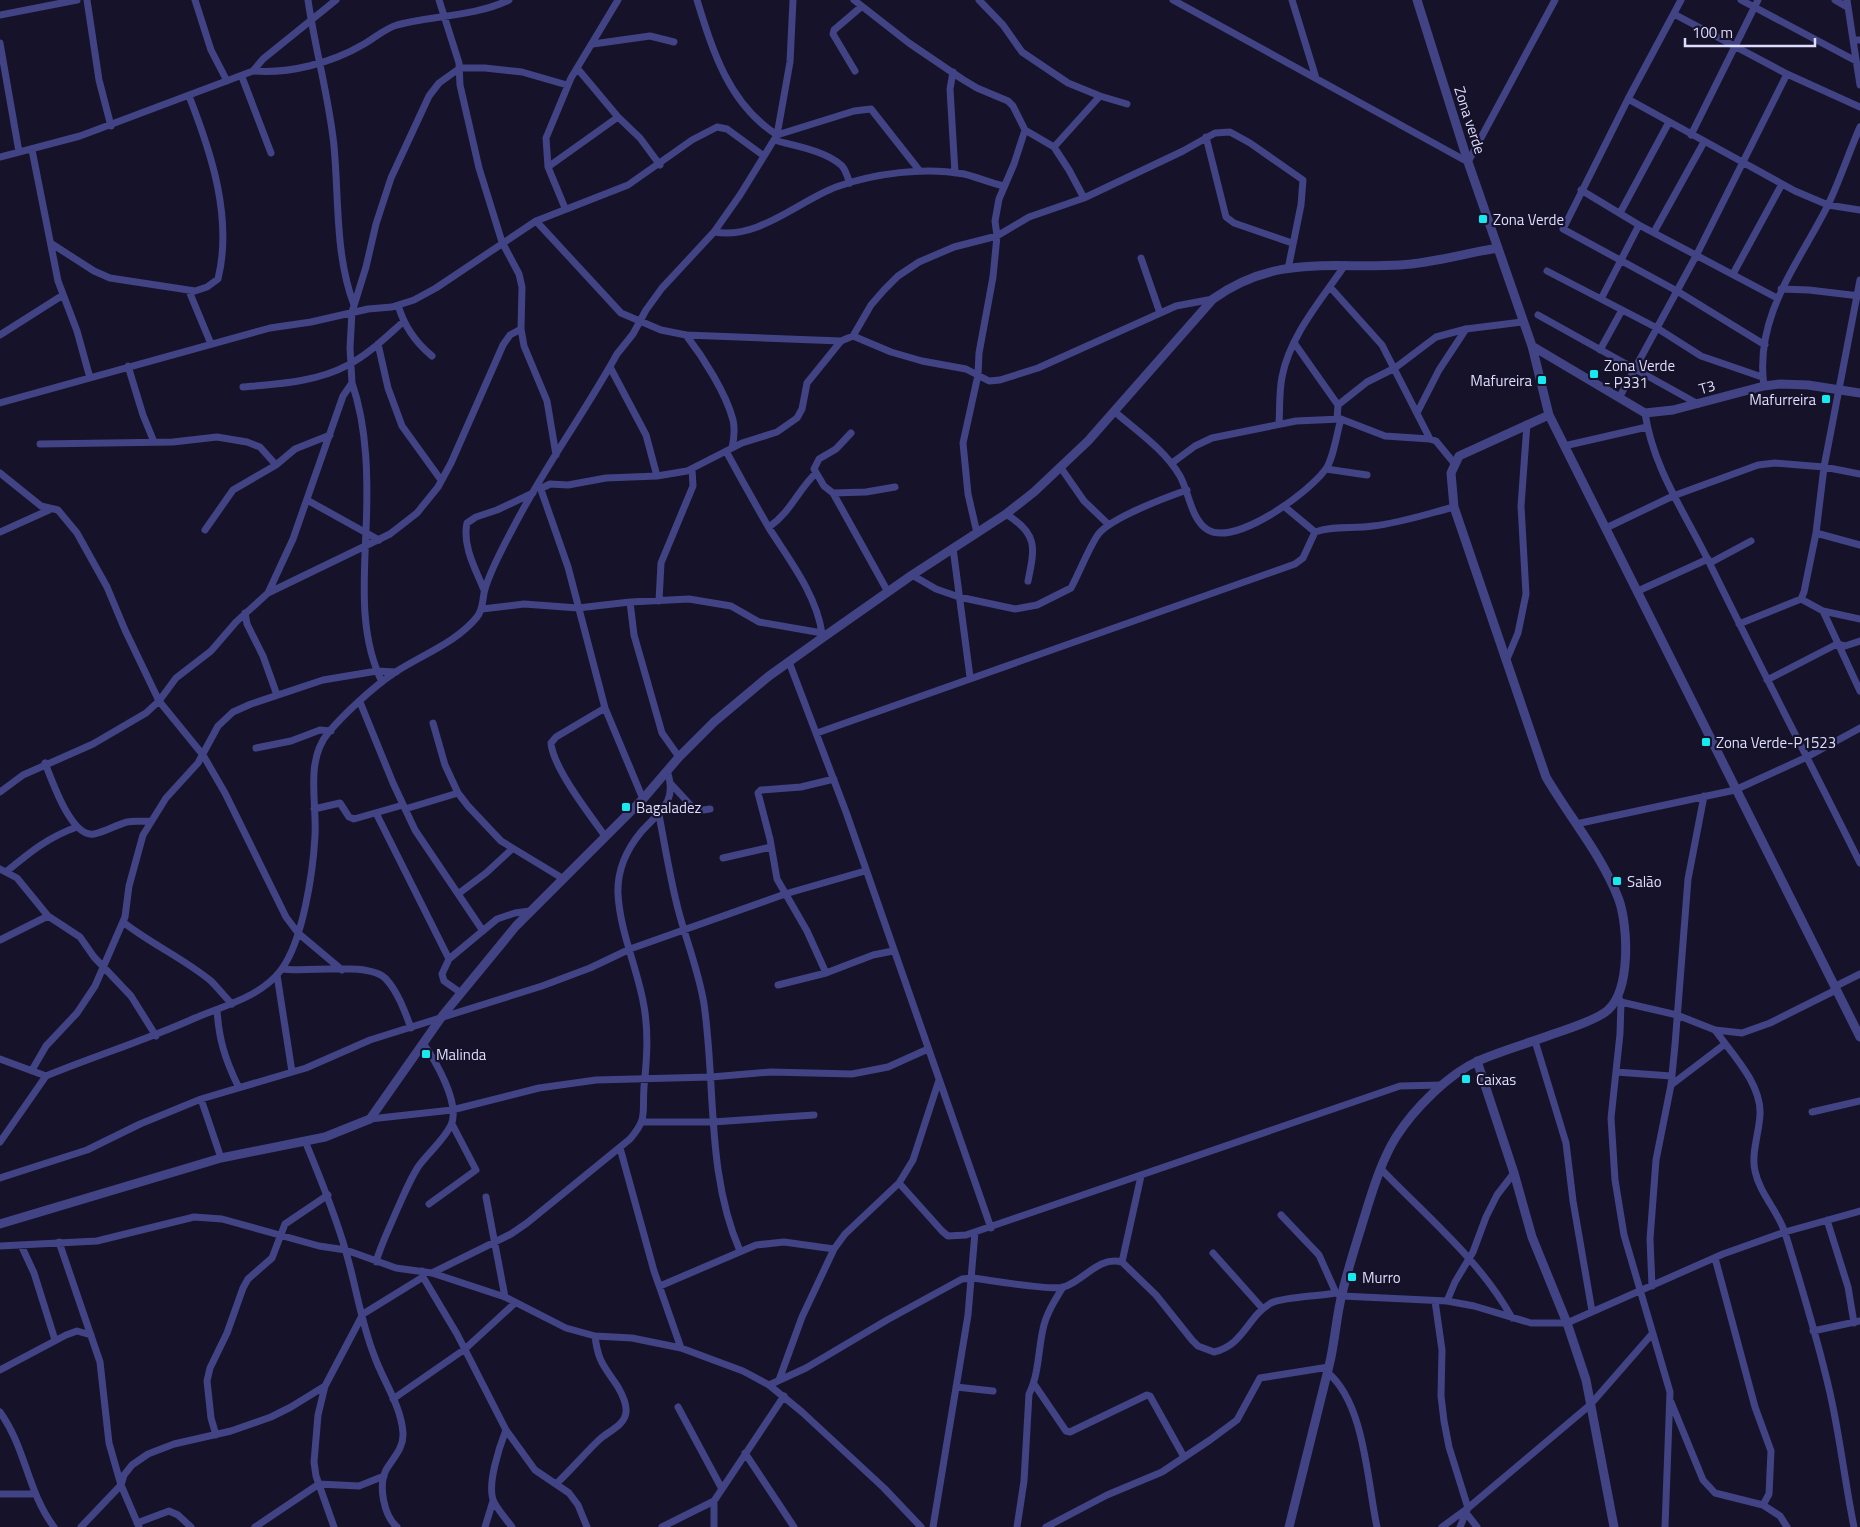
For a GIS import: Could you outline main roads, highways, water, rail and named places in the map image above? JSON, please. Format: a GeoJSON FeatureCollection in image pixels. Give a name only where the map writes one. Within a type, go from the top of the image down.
{"type":"FeatureCollection","features":[{"type":"Feature","properties":{"kind":"place","name":"Zona Verde"},"geometry":{"type":"Point","coordinates":[1483,219]}},
{"type":"Feature","properties":{"kind":"place","name":"Zona Verde - P331"},"geometry":{"type":"Point","coordinates":[1594,374]}},
{"type":"Feature","properties":{"kind":"place","name":"Mafureira"},"geometry":{"type":"Point","coordinates":[1542,380]}},
{"type":"Feature","properties":{"kind":"place","name":"Mafurreira"},"geometry":{"type":"Point","coordinates":[1826,399]}},
{"type":"Feature","properties":{"kind":"place","name":"Zona Verde-P1523"},"geometry":{"type":"Point","coordinates":[1706,742]}},
{"type":"Feature","properties":{"kind":"place","name":"Bagaladez"},"geometry":{"type":"Point","coordinates":[626,807]}},
{"type":"Feature","properties":{"kind":"place","name":"Salão"},"geometry":{"type":"Point","coordinates":[1617,881]}},
{"type":"Feature","properties":{"kind":"place","name":"Malinda"},"geometry":{"type":"Point","coordinates":[426,1054]}},
{"type":"Feature","properties":{"kind":"place","name":"Caixas"},"geometry":{"type":"Point","coordinates":[1466,1079]}},
{"type":"Feature","properties":{"kind":"place","name":"Murro"},"geometry":{"type":"Point","coordinates":[1352,1277]}}]}
